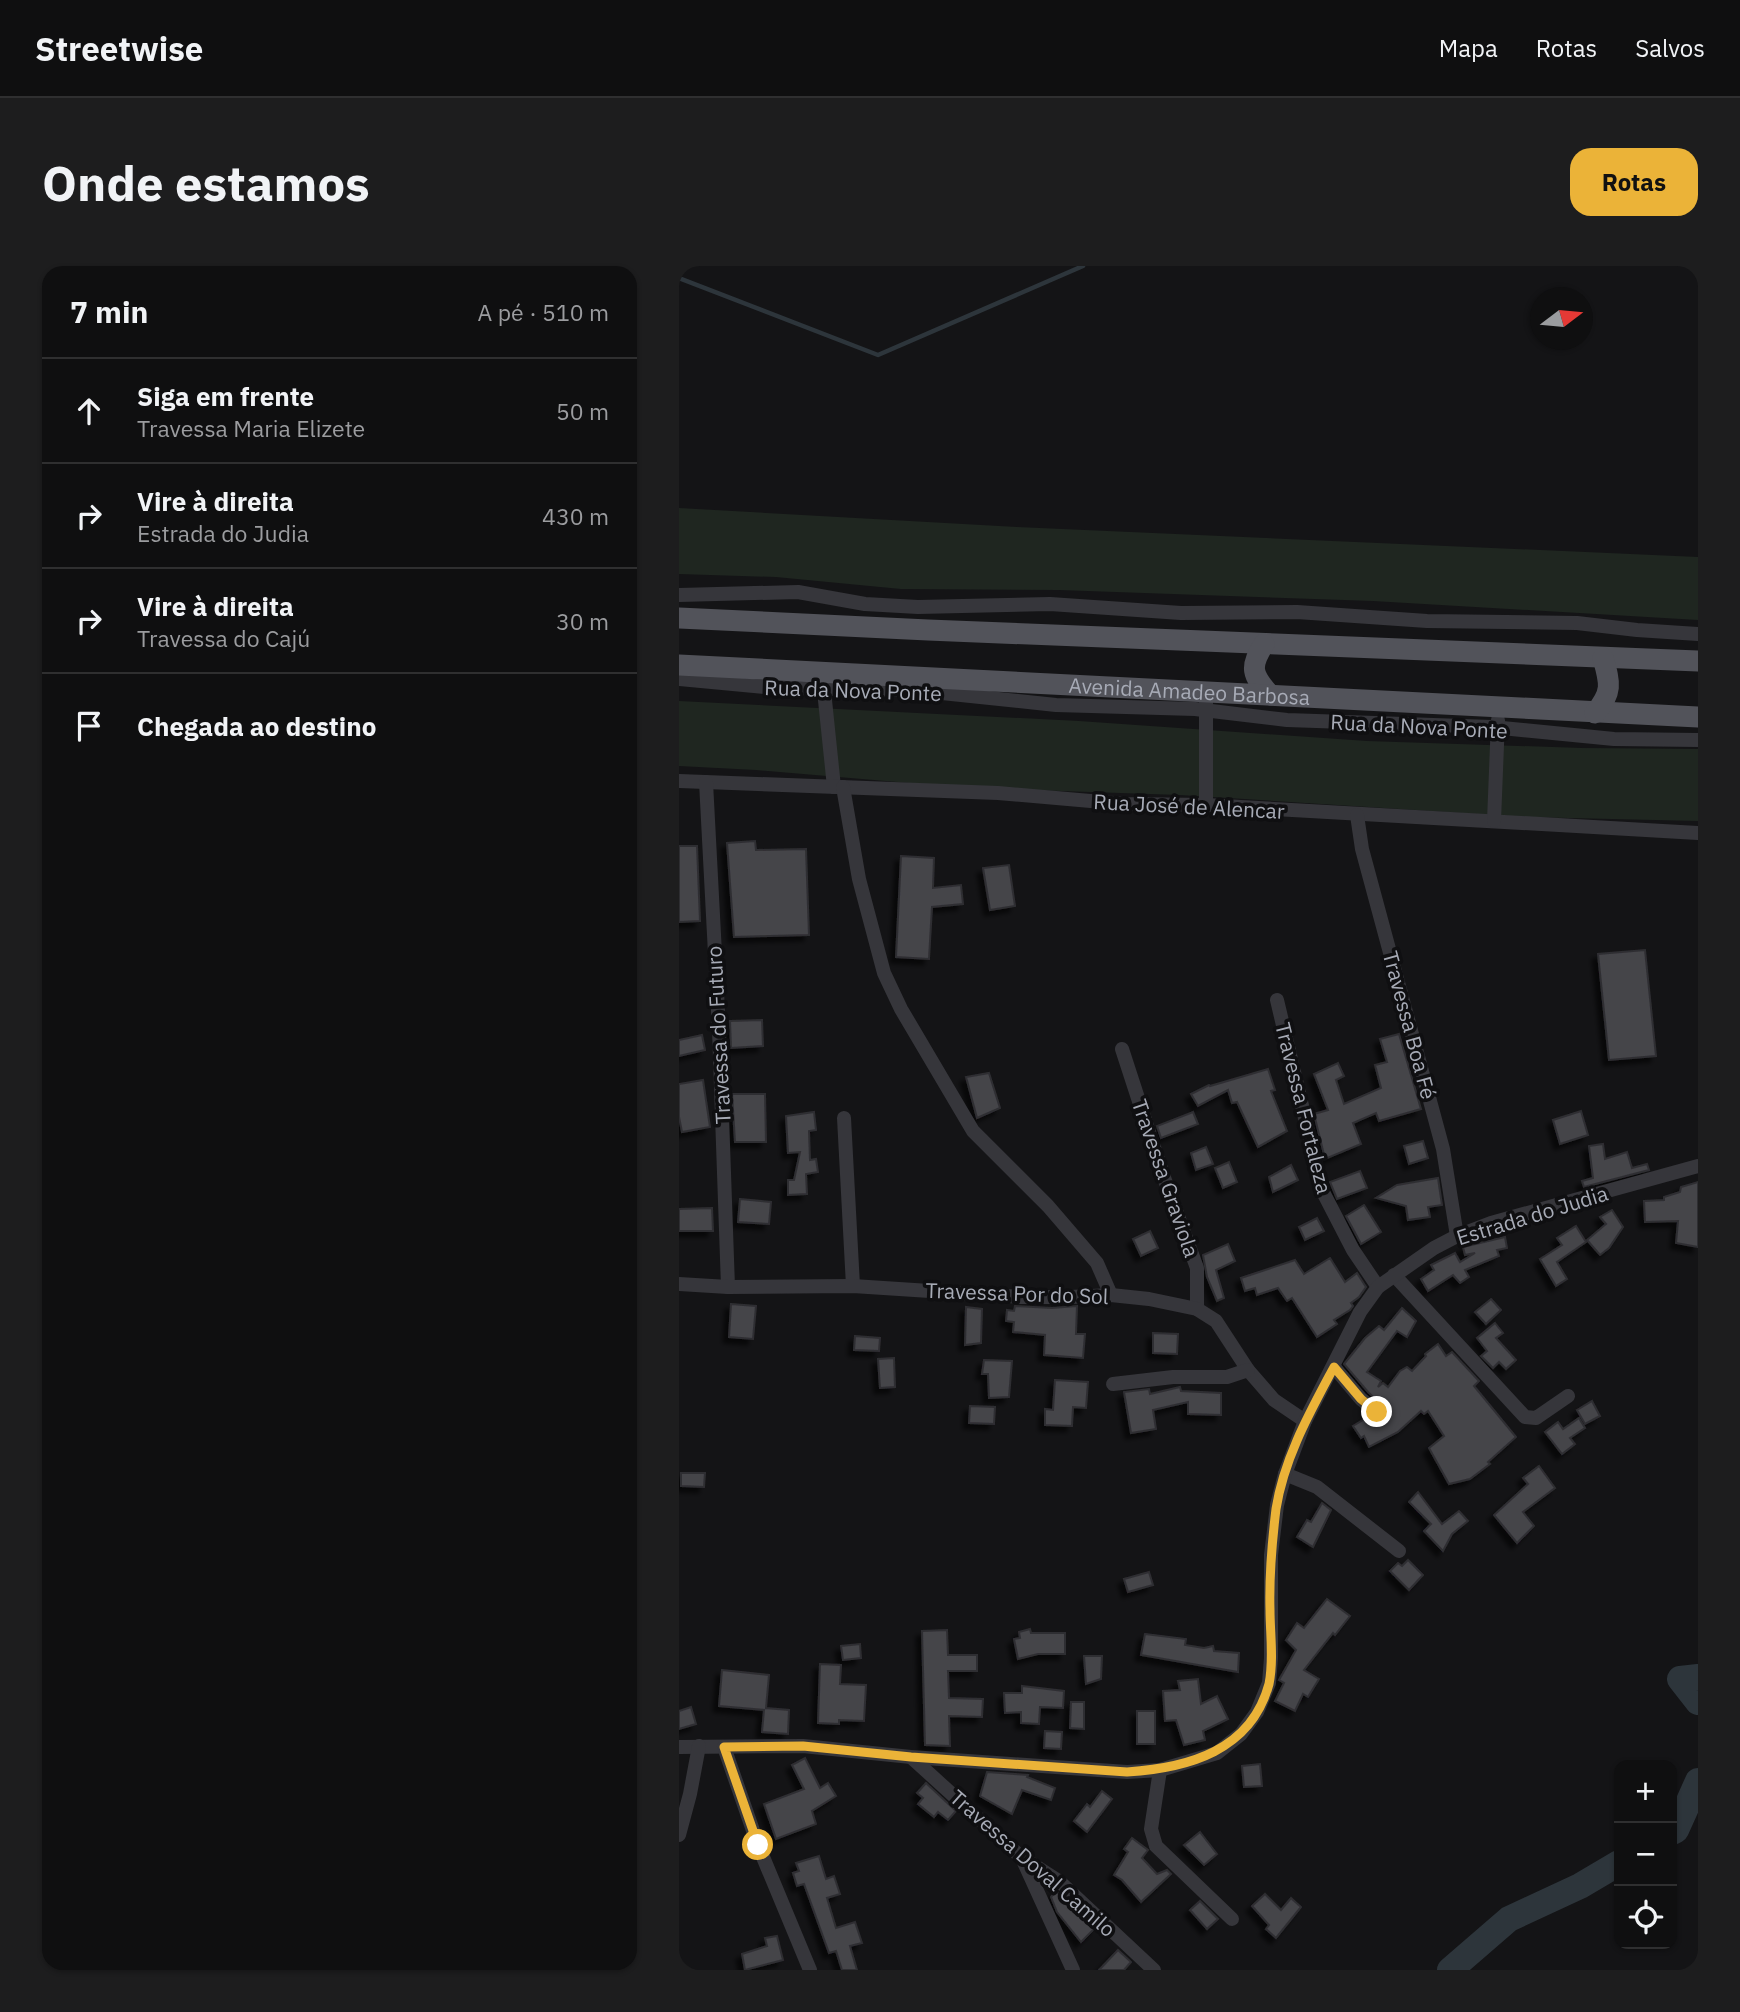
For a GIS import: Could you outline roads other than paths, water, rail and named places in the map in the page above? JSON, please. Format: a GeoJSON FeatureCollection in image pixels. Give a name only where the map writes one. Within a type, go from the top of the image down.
{"type":"FeatureCollection","features":[{"type":"Feature","properties":{"kind":"main road"},"geometry":{"type":"LineString","coordinates":[[679,618],[1698,661]]}},
{"type":"Feature","properties":{"kind":"main road"},"geometry":{"type":"LineString","coordinates":[[1264,644],[1255,661],[1254,673],[1270,695]]}},
{"type":"Feature","properties":{"kind":"main road"},"geometry":{"type":"LineString","coordinates":[[1595,713],[1606,699],[1609,689],[1603,658]]}},
{"type":"Feature","properties":{"kind":"main road","name":"Avenida Amadeo Barbosa"},"geometry":{"type":"LineString","coordinates":[[679,665],[823,681],[1206,701],[1270,695],[1499,718],[1595,713],[1698,717]]}},
{"type":"Feature","properties":{"kind":"street"},"geometry":{"type":"LineString","coordinates":[[679,595],[798,592],[865,604],[918,607],[1050,604],[1181,613],[1297,612],[1427,621],[1577,623],[1637,631],[1698,634]]}},
{"type":"Feature","properties":{"kind":"street","name":"Rua da Nova Ponte"},"geometry":{"type":"LineString","coordinates":[[679,679],[775,688],[823,681]]}},
{"type":"Feature","properties":{"kind":"street"},"geometry":{"type":"LineString","coordinates":[[823,681],[838,787],[884,973],[901,1009],[973,1131],[1048,1206],[1097,1263],[1111,1295]]}},
{"type":"Feature","properties":{"kind":"street"},"geometry":{"type":"LineString","coordinates":[[1206,701],[1206,805]]}},
{"type":"Feature","properties":{"kind":"street","name":"Rua da Nova Ponte"},"geometry":{"type":"LineString","coordinates":[[1206,701],[1287,720],[1499,718],[1614,739],[1698,740]]}},
{"type":"Feature","properties":{"kind":"street"},"geometry":{"type":"LineString","coordinates":[[1494,821],[1499,718]]}},
{"type":"Feature","properties":{"kind":"street","name":"Rua José de Alencar"},"geometry":{"type":"LineString","coordinates":[[679,781],[998,793],[1125,804],[1206,805],[1698,833]]}},
{"type":"Feature","properties":{"kind":"street","name":"Travessa do Futuro"},"geometry":{"type":"LineString","coordinates":[[706,782],[719,1030],[728,1287]]}},
{"type":"Feature","properties":{"kind":"street","name":"Travessa Boa Fé"},"geometry":{"type":"LineString","coordinates":[[1357,815],[1365,859],[1443,1149],[1457,1236]]}},
{"type":"Feature","properties":{"kind":"street","name":"Travessa Fortaleza"},"geometry":{"type":"LineString","coordinates":[[1277,1000],[1322,1189],[1353,1250],[1378,1287]]}},
{"type":"Feature","properties":{"kind":"street","name":"Travessa Graviola"},"geometry":{"type":"LineString","coordinates":[[1122,1049],[1163,1175],[1198,1268],[1197,1309]]}},
{"type":"Feature","properties":{"kind":"street"},"geometry":{"type":"LineString","coordinates":[[844,1118],[853,1286]]}},
{"type":"Feature","properties":{"kind":"street","name":"Estrada do Judia"},"geometry":{"type":"LineString","coordinates":[[679,1747],[803,1746],[911,1757],[1108,1771],[1160,1770],[1217,1753],[1241,1734],[1257,1712],[1269,1684],[1271,1555],[1277,1505],[1285,1474],[1305,1420],[1360,1312],[1378,1287],[1457,1236],[1537,1209],[1698,1166]]}},
{"type":"Feature","properties":{"kind":"street"},"geometry":{"type":"LineString","coordinates":[[1394,1275],[1525,1417],[1536,1418],[1568,1396]]}},
{"type":"Feature","properties":{"kind":"street","name":"Travessa Por do Sol"},"geometry":{"type":"LineString","coordinates":[[679,1284],[728,1287],[853,1286],[1021,1297],[1111,1295],[1149,1299],[1197,1309],[1216,1321],[1248,1370],[1274,1400],[1305,1420]]}},
{"type":"Feature","properties":{"kind":"street"},"geometry":{"type":"LineString","coordinates":[[1334,1367],[1361,1399],[1377,1412]]}},
{"type":"Feature","properties":{"kind":"street"},"geometry":{"type":"LineString","coordinates":[[1113,1384],[1173,1377],[1227,1377],[1248,1370]]}},
{"type":"Feature","properties":{"kind":"street"},"geometry":{"type":"LineString","coordinates":[[1285,1474],[1317,1488],[1399,1551]]}},
{"type":"Feature","properties":{"kind":"street"},"geometry":{"type":"LineString","coordinates":[[679,1835],[699,1746]]}},
{"type":"Feature","properties":{"kind":"street"},"geometry":{"type":"LineString","coordinates":[[724,1747],[762,1857],[810,1970]]}},
{"type":"Feature","properties":{"kind":"street","name":"Travessa Doval Camilo"},"geometry":{"type":"LineString","coordinates":[[911,1757],[1021,1857],[1060,1882],[1154,1970]]}},
{"type":"Feature","properties":{"kind":"street"},"geometry":{"type":"LineString","coordinates":[[1160,1770],[1151,1829],[1156,1846],[1232,1919]]}},
{"type":"Feature","properties":{"kind":"street"},"geometry":{"type":"LineString","coordinates":[[1021,1857],[1073,1970]]}},
{"type":"Feature","properties":{"kind":"waterway"},"geometry":{"type":"LineString","coordinates":[[679,278],[878,355],[1083,266]]}},
{"type":"Feature","properties":{"kind":"waterway"},"geometry":{"type":"LineString","coordinates":[[1698,1677],[1680,1679],[1698,1702]]}},
{"type":"Feature","properties":{"kind":"waterway"},"geometry":{"type":"LineString","coordinates":[[1677,1828],[1698,1781]]}},
{"type":"Feature","properties":{"kind":"waterway"},"geometry":{"type":"LineString","coordinates":[[1450,1970],[1509,1919],[1580,1886],[1614,1866]]}}]}
